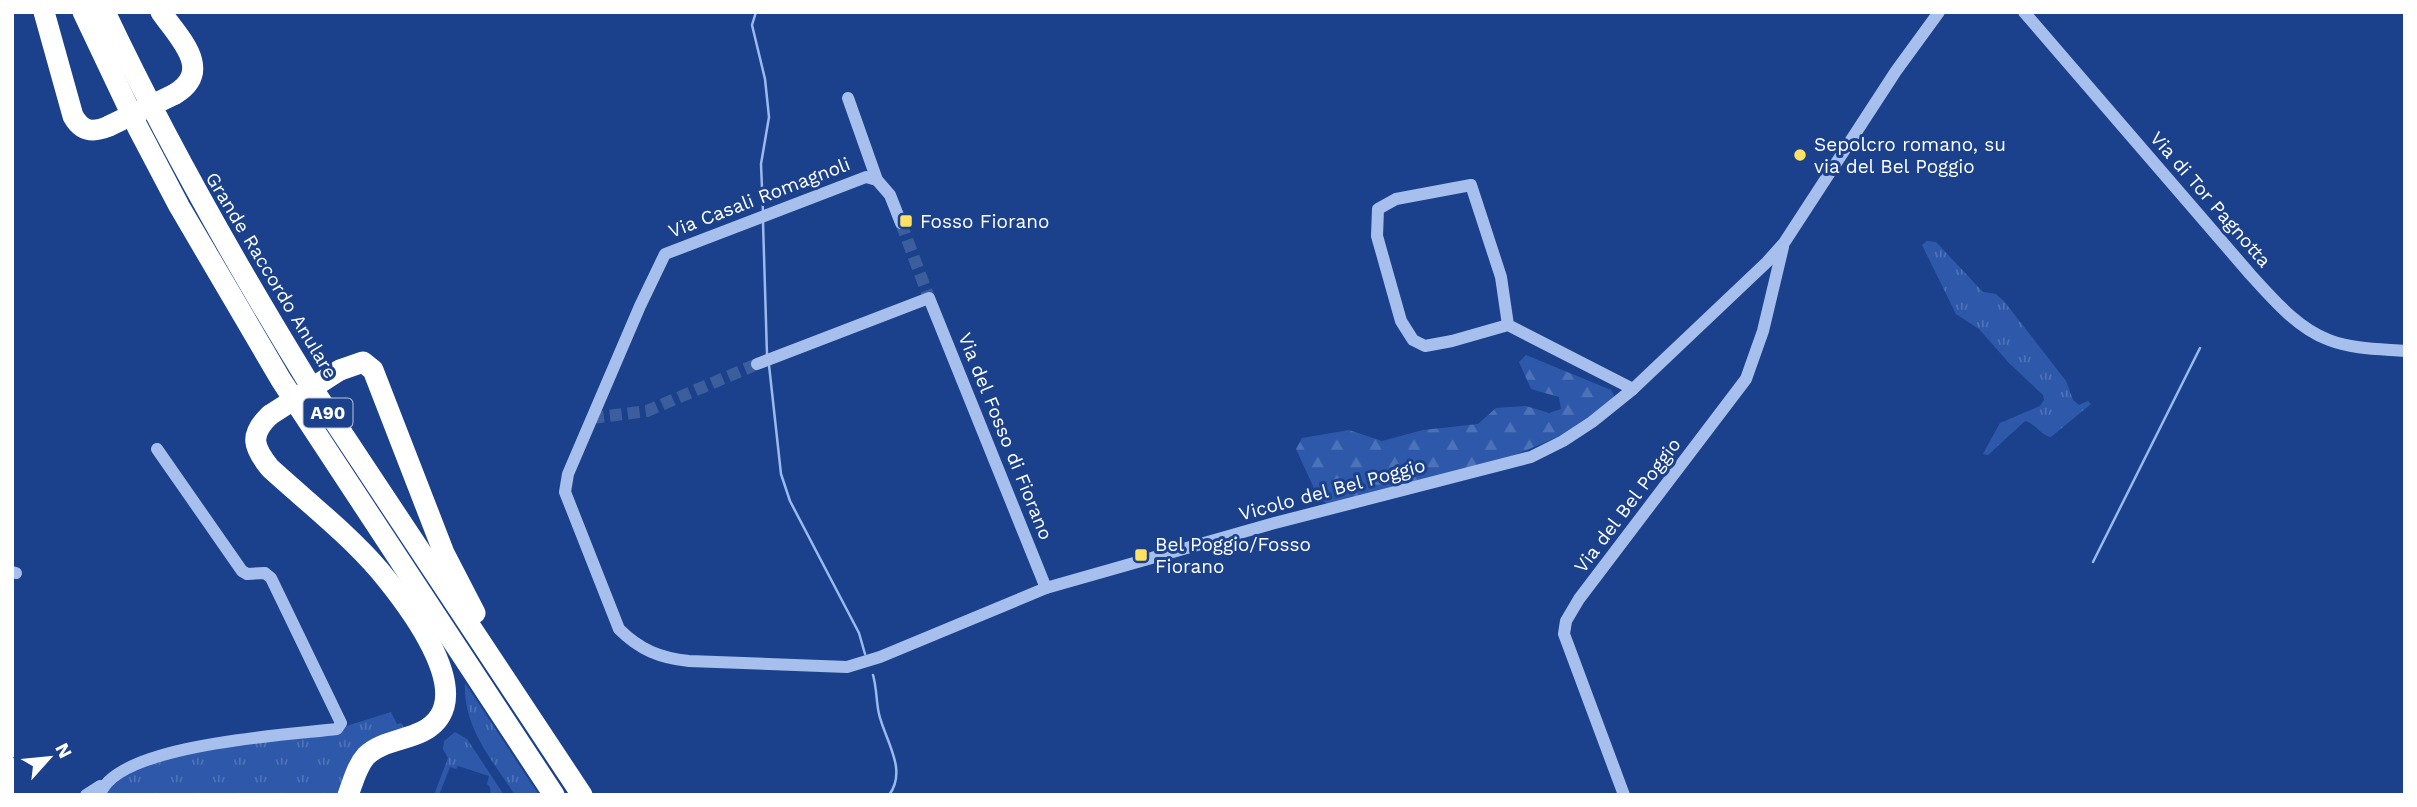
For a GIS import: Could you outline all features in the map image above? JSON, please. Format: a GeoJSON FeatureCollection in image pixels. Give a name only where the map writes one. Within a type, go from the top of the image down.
{"type":"FeatureCollection","features":[{"type":"Feature","properties":{"kind":"highway"},"geometry":{"type":"LineString","coordinates":[[44,12],[73,116],[81,127],[97,130],[175,93],[191,80],[193,67],[185,47],[161,12]]}},
{"type":"Feature","properties":{"kind":"highway","name":"A90"},"geometry":{"type":"LineString","coordinates":[[83,12],[138,128],[179,206],[281,380],[554,795]]}},
{"type":"Feature","properties":{"kind":"highway","name":"Grande Raccordo Anulare"},"geometry":{"type":"LineString","coordinates":[[105,12],[135,77],[264,310],[307,380],[582,795]]}},
{"type":"Feature","properties":{"kind":"highway"},"geometry":{"type":"LineString","coordinates":[[348,795],[361,764],[369,754],[433,724],[443,708],[445,680],[432,647],[378,570],[270,467],[262,457],[255,438],[270,415],[341,370],[363,362],[373,370],[444,553],[526,711]]}},
{"type":"Feature","properties":{"kind":"street","name":"Vicolo del Bel Poggio"},"geometry":{"type":"LineString","coordinates":[[592,418],[568,474],[565,492],[618,629],[631,642],[664,658],[848,667],[880,657],[1046,588],[1271,524],[1531,457],[1583,429],[1633,389],[1784,243],[1888,83],[1940,12]]}},
{"type":"Feature","properties":{"kind":"street","name":"Via di Tor Pagnotta"},"geometry":{"type":"LineString","coordinates":[[2024,12],[2250,274],[2290,315],[2311,331],[2331,341],[2405,351]]}},
{"type":"Feature","properties":{"kind":"street"},"geometry":{"type":"LineString","coordinates":[[848,98],[877,180],[890,195],[901,223]]}},
{"type":"Feature","properties":{"kind":"street","name":"Via Casali Romagnoli"},"geometry":{"type":"LineString","coordinates":[[592,418],[665,254],[866,177],[877,180]]}},
{"type":"Feature","properties":{"kind":"street"},"geometry":{"type":"LineString","coordinates":[[1508,325],[1501,276],[1471,185],[1396,199],[1378,209],[1377,236],[1401,321],[1413,340],[1425,346],[1508,325],[1633,389]]}},
{"type":"Feature","properties":{"kind":"street","name":"Via del Bel Poggio"},"geometry":{"type":"LineString","coordinates":[[1625,795],[1573,660],[1564,634],[1564,625],[1579,599],[1746,379],[1763,331],[1784,243]]}},
{"type":"Feature","properties":{"kind":"street","name":"Via del Fosso di Fiorano"},"geometry":{"type":"LineString","coordinates":[[757,363],[929,298],[1046,588]]}},
{"type":"Feature","properties":{"kind":"street"},"geometry":{"type":"LineString","coordinates":[[86,795],[100,786],[102,791],[117,773],[161,754],[195,747],[337,729],[341,723],[271,578],[265,573],[247,574],[242,571],[158,449]]}},
{"type":"Feature","properties":{"kind":"green space"},"geometry":{"type":"Polygon","coordinates":[[[1927,241],[1936,242],[1983,292],[1996,294],[2004,301],[2066,381],[2073,400],[2079,405],[2088,401],[2091,404],[2051,437],[2025,421],[1988,455],[1983,454],[2000,423],[2040,406],[2044,400],[2043,395],[2009,363],[1979,329],[1956,314],[1922,245],[1927,241]]]}},
{"type":"Feature","properties":{"kind":"green space"},"geometry":{"type":"Polygon","coordinates":[[[1526,355],[1611,390],[1614,395],[1611,403],[1569,432],[1508,458],[1327,504],[1318,497],[1296,449],[1302,438],[1349,430],[1382,441],[1423,430],[1478,424],[1496,408],[1526,406],[1549,413],[1561,409],[1559,397],[1531,389],[1519,362],[1526,355]]]}},
{"type":"Feature","properties":{"kind":"green space"},"geometry":{"type":"Polygon","coordinates":[[[465,683],[539,795],[515,795],[497,769],[474,729],[465,683]]]}},
{"type":"Feature","properties":{"kind":"green space"},"geometry":{"type":"Polygon","coordinates":[[[391,712],[397,724],[401,723],[407,733],[378,748],[348,795],[100,795],[135,760],[337,729],[391,712]]]}},
{"type":"Feature","properties":{"kind":"green space"},"geometry":{"type":"Polygon","coordinates":[[[455,732],[467,739],[504,795],[491,795],[487,784],[489,776],[458,766],[456,769],[450,767],[439,795],[434,795],[448,758],[443,749],[444,741],[455,732]]]}},
{"type":"Feature","properties":{"kind":"waterway"},"geometry":{"type":"LineString","coordinates":[[756,12],[752,25],[765,79],[769,117],[761,164],[763,212]]}},
{"type":"Feature","properties":{"kind":"waterway"},"geometry":{"type":"LineString","coordinates":[[763,222],[767,355]]}},
{"type":"Feature","properties":{"kind":"waterway"},"geometry":{"type":"LineString","coordinates":[[2093,562],[2200,348]]}},
{"type":"Feature","properties":{"kind":"waterway"},"geometry":{"type":"LineString","coordinates":[[769,365],[781,474],[790,501],[859,633],[865,654]]}},
{"type":"Feature","properties":{"kind":"waterway"},"geometry":{"type":"LineString","coordinates":[[873,675],[879,714],[896,765],[894,785],[889,795]]}},
{"type":"Feature","properties":{"kind":"tunnel"},"geometry":{"type":"LineString","coordinates":[[901,223],[929,298]]}},
{"type":"Feature","properties":{"kind":"tunnel"},"geometry":{"type":"LineString","coordinates":[[592,418],[647,411],[757,364]]}},
{"type":"Feature","properties":{"kind":"place","name":"Sepolcro romano, su via del Bel Poggio"},"geometry":{"type":"Point","coordinates":[1800,155]}},
{"type":"Feature","properties":{"kind":"place","name":"Fosso Fiorano"},"geometry":{"type":"Point","coordinates":[906,221]}},
{"type":"Feature","properties":{"kind":"place","name":"Bel Poggio/Fosso Fiorano"},"geometry":{"type":"Point","coordinates":[1141,555]}}]}
